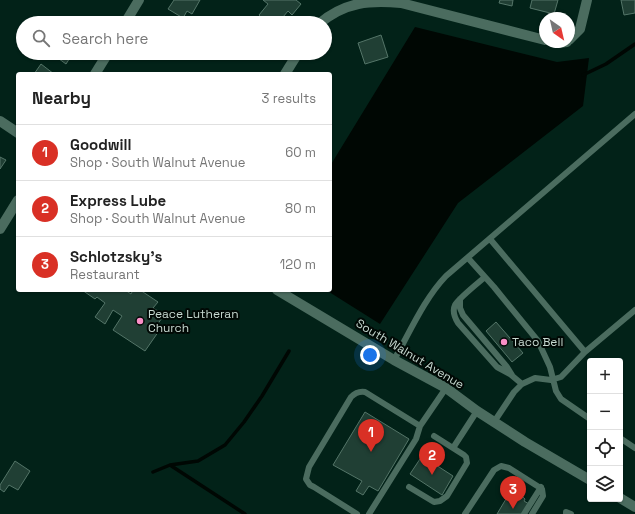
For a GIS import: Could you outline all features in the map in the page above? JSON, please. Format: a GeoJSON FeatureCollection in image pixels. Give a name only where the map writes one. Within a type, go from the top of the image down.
{"type":"FeatureCollection","features":[{"type":"Feature","properties":{"kind":"street"},"geometry":{"type":"LineString","coordinates":[[129,16],[139,0]]}},
{"type":"Feature","properties":{"kind":"street"},"geometry":{"type":"LineString","coordinates":[[575,33],[580,28],[587,5],[587,0]]}},
{"type":"Feature","properties":{"kind":"street"},"geometry":{"type":"LineString","coordinates":[[328,16],[352,5],[368,1],[386,1],[409,5],[539,38]]}},
{"type":"Feature","properties":{"kind":"street"},"geometry":{"type":"LineString","coordinates":[[96,72],[104,60]]}},
{"type":"Feature","properties":{"kind":"street"},"geometry":{"type":"LineString","coordinates":[[286,72],[294,60]]}},
{"type":"Feature","properties":{"kind":"street"},"geometry":{"type":"LineString","coordinates":[[0,121],[16,132]]}},
{"type":"Feature","properties":{"kind":"street"},"geometry":{"type":"LineString","coordinates":[[0,230],[16,203]]}},
{"type":"Feature","properties":{"kind":"street","name":"South Walnut Avenue"},"geometry":{"type":"LineString","coordinates":[[280,292],[394,360],[446,388],[477,411],[525,442],[587,478]]}},
{"type":"Feature","properties":{"kind":"street"},"geometry":{"type":"LineString","coordinates":[[623,500],[635,507]]}},
{"type":"Feature","properties":{"kind":"lane"},"geometry":{"type":"LineString","coordinates":[[394,360],[434,290],[446,276],[635,114]]}},
{"type":"Feature","properties":{"kind":"lane"},"geometry":{"type":"LineString","coordinates":[[490,239],[585,352]]}},
{"type":"Feature","properties":{"kind":"lane"},"geometry":{"type":"LineString","coordinates":[[468,258],[538,341],[550,367],[556,391],[561,398],[587,417]]}},
{"type":"Feature","properties":{"kind":"lane"},"geometry":{"type":"LineString","coordinates":[[485,277],[460,299],[459,305],[462,313],[513,376],[522,384]]}},
{"type":"Feature","properties":{"kind":"lane"},"geometry":{"type":"LineString","coordinates":[[494,422],[514,392],[522,384],[534,378],[553,380],[565,374],[585,352],[635,310]]}},
{"type":"Feature","properties":{"kind":"lane"},"geometry":{"type":"LineString","coordinates":[[369,514],[416,439],[420,426],[446,388]]}},
{"type":"Feature","properties":{"kind":"lane"},"geometry":{"type":"LineString","coordinates":[[357,514],[314,488],[306,479],[309,467],[351,397],[356,393],[362,391],[365,392],[420,426]]}},
{"type":"Feature","properties":{"kind":"lane"},"geometry":{"type":"LineString","coordinates":[[453,448],[477,411]]}},
{"type":"Feature","properties":{"kind":"lane"},"geometry":{"type":"LineString","coordinates":[[409,486],[434,502],[437,502],[444,499],[467,463],[464,455],[434,436]]}},
{"type":"Feature","properties":{"kind":"lane"},"geometry":{"type":"LineString","coordinates":[[623,440],[635,448]]}},
{"type":"Feature","properties":{"kind":"lane"},"geometry":{"type":"LineString","coordinates":[[466,514],[494,470],[501,466],[509,468],[541,487],[543,496],[532,514]]}},
{"type":"Feature","properties":{"kind":"lane"},"geometry":{"type":"LineString","coordinates":[[524,514],[541,487]]}},
{"type":"Feature","properties":{"kind":"lane"},"geometry":{"type":"LineString","coordinates":[[566,514],[566,512],[571,514]]}},
{"type":"Feature","properties":{"kind":"shaded area"},"geometry":{"type":"Polygon","coordinates":[[[415,27],[557,62],[589,58],[583,106],[458,203],[380,324],[329,292],[332,292],[332,163],[415,27]]]}},
{"type":"Feature","properties":{"kind":"building"},"geometry":{"type":"Polygon","coordinates":[[[174,0],[200,0],[192,14],[187,11],[184,16],[180,16],[168,9],[174,0]]]}},
{"type":"Feature","properties":{"kind":"building"},"geometry":{"type":"Polygon","coordinates":[[[263,0],[296,0],[301,4],[292,15],[288,11],[284,16],[260,16],[259,15],[268,4],[263,0]]]}},
{"type":"Feature","properties":{"kind":"building"},"geometry":{"type":"Polygon","coordinates":[[[500,0],[513,0],[512,6],[499,3],[500,0]]]}},
{"type":"Feature","properties":{"kind":"building"},"geometry":{"type":"Polygon","coordinates":[[[532,0],[558,0],[555,12],[546,12],[530,8],[532,0]]]}},
{"type":"Feature","properties":{"kind":"building"},"geometry":{"type":"Polygon","coordinates":[[[621,0],[635,0],[635,13],[624,15],[621,0]]]}},
{"type":"Feature","properties":{"kind":"building"},"geometry":{"type":"Polygon","coordinates":[[[381,35],[388,57],[365,64],[358,43],[381,35]]]}},
{"type":"Feature","properties":{"kind":"building"},"geometry":{"type":"Polygon","coordinates":[[[61,60],[69,60],[66,64],[61,60]]]}},
{"type":"Feature","properties":{"kind":"building"},"geometry":{"type":"Polygon","coordinates":[[[41,64],[51,72],[35,72],[41,64]]]}},
{"type":"Feature","properties":{"kind":"building"},"geometry":{"type":"Polygon","coordinates":[[[0,157],[6,160],[0,169],[0,157]]]}},
{"type":"Feature","properties":{"kind":"building","name":"Peace Lutheran Church"},"geometry":{"type":"Polygon","coordinates":[[[85,292],[128,292],[131,294],[132,292],[143,292],[158,302],[153,308],[164,315],[157,325],[161,328],[145,351],[113,330],[122,316],[113,310],[105,324],[95,317],[105,303],[97,297],[95,299],[85,292]]]}},
{"type":"Feature","properties":{"kind":"building","name":"Taco Bell"},"geometry":{"type":"Polygon","coordinates":[[[496,322],[523,353],[512,362],[486,331],[496,322]]]}},
{"type":"Feature","properties":{"kind":"building"},"geometry":{"type":"Polygon","coordinates":[[[365,412],[409,439],[378,491],[369,486],[363,495],[356,491],[362,481],[333,465],[365,412]]]}},
{"type":"Feature","properties":{"kind":"building"},"geometry":{"type":"Polygon","coordinates":[[[422,456],[453,476],[442,495],[410,474],[422,456]]]}},
{"type":"Feature","properties":{"kind":"building"},"geometry":{"type":"Polygon","coordinates":[[[15,461],[30,471],[18,490],[9,485],[4,492],[0,489],[0,485],[15,461]]]}},
{"type":"Feature","properties":{"kind":"building"},"geometry":{"type":"Polygon","coordinates":[[[513,495],[517,498],[520,496],[523,497],[525,499],[524,501],[529,504],[523,514],[497,514],[506,499],[510,501],[513,495]]]}},
{"type":"Feature","properties":{"kind":"waterway"},"geometry":{"type":"LineString","coordinates":[[583,75],[606,64],[635,44]]}},
{"type":"Feature","properties":{"kind":"waterway"},"geometry":{"type":"LineString","coordinates":[[153,472],[170,465],[198,461],[225,445],[244,422],[262,396],[289,351]]}},
{"type":"Feature","properties":{"kind":"waterway"},"geometry":{"type":"LineString","coordinates":[[170,465],[245,514]]}},
{"type":"Feature","properties":{"kind":"place","name":"Peace Lutheran Church"},"geometry":{"type":"Point","coordinates":[140,321]}},
{"type":"Feature","properties":{"kind":"place","name":"Taco Bell"},"geometry":{"type":"Point","coordinates":[504,342]}},
{"type":"Feature","properties":{"kind":"place","name":"Goodwill"},"geometry":{"type":"Point","coordinates":[371,452]}},
{"type":"Feature","properties":{"kind":"place","name":"Express Lube"},"geometry":{"type":"Point","coordinates":[432,475]}},
{"type":"Feature","properties":{"kind":"place","name":"Schlotzsky's"},"geometry":{"type":"Point","coordinates":[513,509]}}]}
